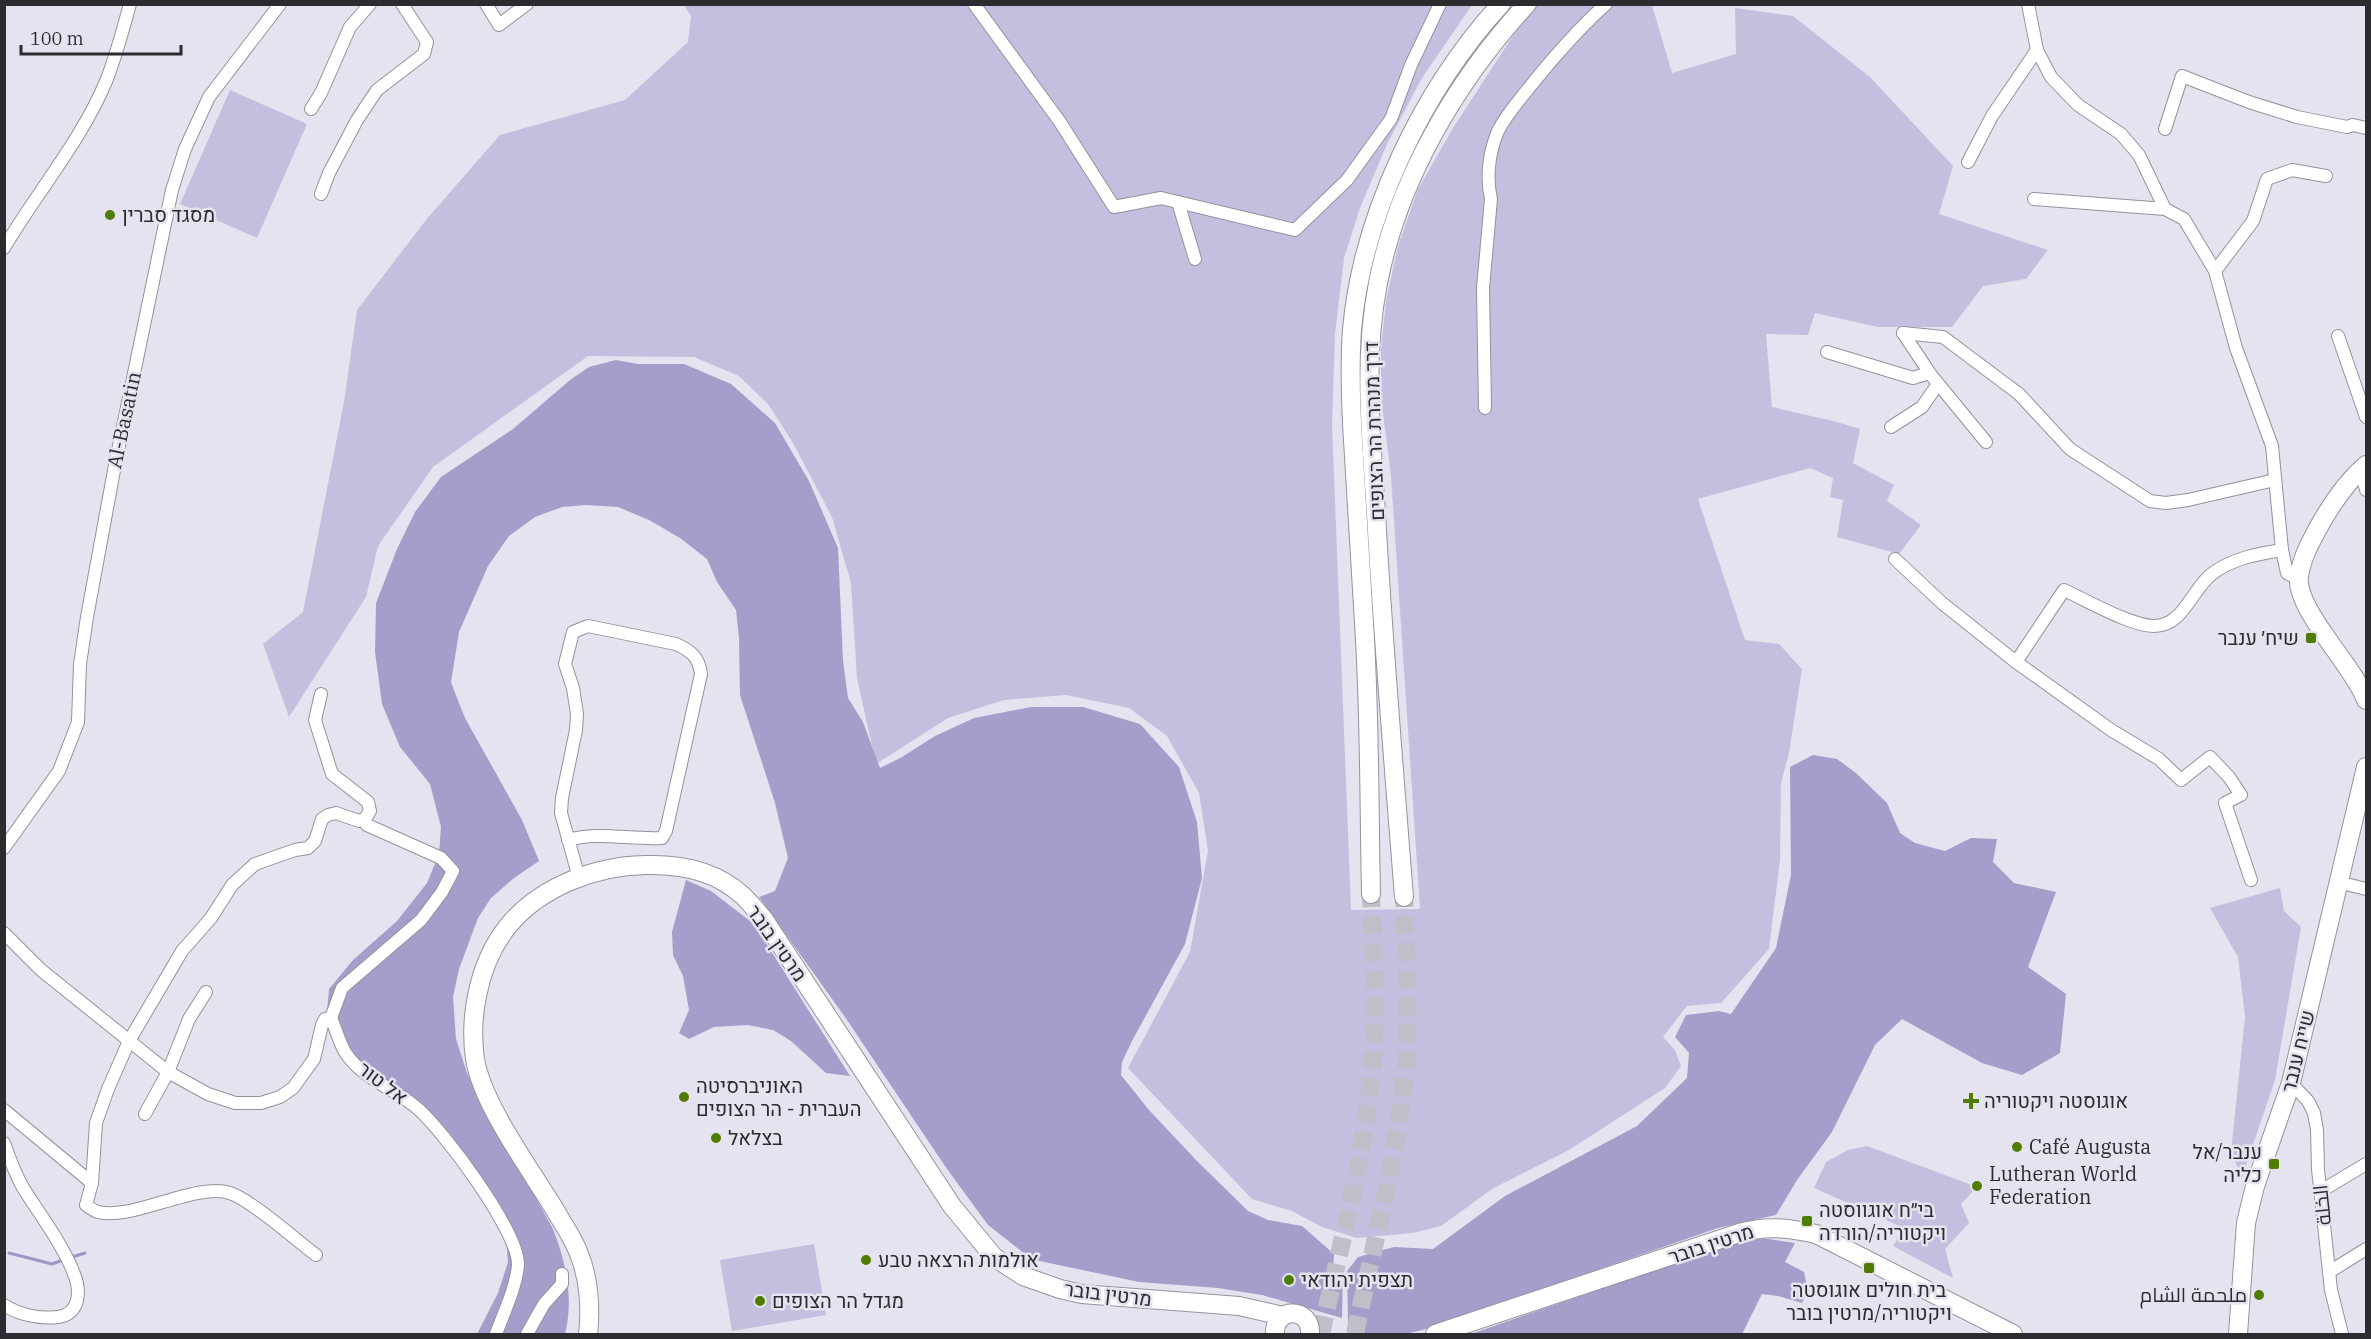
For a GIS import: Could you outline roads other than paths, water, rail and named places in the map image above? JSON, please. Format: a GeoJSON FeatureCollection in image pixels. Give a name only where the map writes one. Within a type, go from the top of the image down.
{"type":"FeatureCollection","features":[{"type":"Feature","properties":{"kind":"street"},"geometry":{"type":"LineString","coordinates":[[4,248],[89,115],[106,81],[130,4]]}},
{"type":"Feature","properties":{"kind":"street","name":"Al-Basatin"},"geometry":{"type":"LineString","coordinates":[[4,848],[59,771],[78,722],[81,664],[87,617],[115,465],[172,190],[185,149],[209,97],[280,4]]}},
{"type":"Feature","properties":{"kind":"street"},"geometry":{"type":"LineString","coordinates":[[311,108],[321,93],[350,27],[370,4]]}},
{"type":"Feature","properties":{"kind":"street"},"geometry":{"type":"LineString","coordinates":[[321,194],[329,173],[357,120],[377,90],[424,54],[427,42],[402,4]]}},
{"type":"Feature","properties":{"kind":"street"},"geometry":{"type":"LineString","coordinates":[[486,4],[499,25],[527,4]]}},
{"type":"Feature","properties":{"kind":"street"},"geometry":{"type":"LineString","coordinates":[[974,4],[1060,122],[1114,207],[1161,198],[1295,230],[1347,180],[1391,119],[1411,65],[1440,4]]}},
{"type":"Feature","properties":{"kind":"street","name":"דרך מנהרת הר הצופים"},"geometry":{"type":"LineString","coordinates":[[1371,894],[1364,628],[1350,393],[1355,303],[1359,278],[1377,217],[1406,146],[1453,67],[1501,4]]}},
{"type":"Feature","properties":{"kind":"street","name":"דרך מנהרת הר הצופים"},"geometry":{"type":"LineString","coordinates":[[1404,897],[1383,627],[1369,393],[1374,306],[1378,282],[1395,223],[1423,155],[1468,77],[1506,27],[1527,4]]}},
{"type":"Feature","properties":{"kind":"street"},"geometry":{"type":"LineString","coordinates":[[1485,408],[1483,288],[1491,199],[1488,187],[1489,170],[1493,147],[1508,114],[1552,58],[1576,31],[1606,4]]}},
{"type":"Feature","properties":{"kind":"street"},"geometry":{"type":"LineString","coordinates":[[2028,4],[2037,50],[2051,77],[2078,105],[2121,134],[2139,155],[2165,209]]}},
{"type":"Feature","properties":{"kind":"street"},"geometry":{"type":"LineString","coordinates":[[1968,162],[1992,116],[2037,50]]}},
{"type":"Feature","properties":{"kind":"street"},"geometry":{"type":"LineString","coordinates":[[2165,129],[2182,76],[2249,102],[2297,117],[2347,127],[2353,125],[2367,128]]}},
{"type":"Feature","properties":{"kind":"street"},"geometry":{"type":"LineString","coordinates":[[2215,271],[2253,221],[2266,179],[2292,170],[2326,176]]}},
{"type":"Feature","properties":{"kind":"street"},"geometry":{"type":"LineString","coordinates":[[2034,199],[2165,209],[2184,219],[2215,271],[2236,348],[2272,446],[2282,550],[2287,573],[2298,579]]}},
{"type":"Feature","properties":{"kind":"street"},"geometry":{"type":"LineString","coordinates":[[1178,202],[1195,259]]}},
{"type":"Feature","properties":{"kind":"street"},"geometry":{"type":"LineString","coordinates":[[1986,442],[1929,373],[1903,333],[1943,337],[2019,394],[2070,449],[2150,501],[2166,503],[2188,500],[2275,480]]}},
{"type":"Feature","properties":{"kind":"street"},"geometry":{"type":"LineString","coordinates":[[2338,336],[2367,417]]}},
{"type":"Feature","properties":{"kind":"street"},"geometry":{"type":"LineString","coordinates":[[1827,352],[1913,378],[1929,373]]}},
{"type":"Feature","properties":{"kind":"street"},"geometry":{"type":"LineString","coordinates":[[1892,427],[1922,408],[1938,384]]}},
{"type":"Feature","properties":{"kind":"street"},"geometry":{"type":"LineString","coordinates":[[2364,467],[2367,490]]}},
{"type":"Feature","properties":{"kind":"street"},"geometry":{"type":"LineString","coordinates":[[2364,467],[2343,489],[2322,519],[2301,565],[2298,579],[2306,604],[2318,625],[2346,663],[2367,700]]}},
{"type":"Feature","properties":{"kind":"street"},"geometry":{"type":"LineString","coordinates":[[2016,662],[2064,590],[2128,620],[2153,626],[2174,621],[2211,574],[2231,561],[2282,550]]}},
{"type":"Feature","properties":{"kind":"street"},"geometry":{"type":"LineString","coordinates":[[1895,559],[1942,603],[2016,662],[2111,730],[2159,759],[2181,780],[2210,757],[2229,777],[2241,795],[2225,803],[2251,880]]}},
{"type":"Feature","properties":{"kind":"street"},"geometry":{"type":"LineString","coordinates":[[568,840],[591,835],[641,839],[662,838],[666,831],[700,674],[699,664],[694,655],[686,649],[676,644],[588,626],[573,632],[565,664],[573,688],[577,714],[576,730],[561,813],[568,840],[579,878]]}},
{"type":"Feature","properties":{"kind":"street"},"geometry":{"type":"LineString","coordinates":[[316,1255],[248,1204],[229,1193],[209,1192],[113,1213],[97,1212],[86,1205],[92,1183],[96,1123],[129,1041],[182,951],[211,918],[231,885],[255,864],[295,850],[308,848],[315,841],[322,819],[328,815],[336,813],[359,820],[364,819],[370,812],[368,802],[332,774],[315,720],[321,694]]}},
{"type":"Feature","properties":{"kind":"street","name":"שייח ענבר"},"geometry":{"type":"LineString","coordinates":[[2238,1335],[2246,1223],[2255,1186],[2291,1083],[2367,767]]}},
{"type":"Feature","properties":{"kind":"street"},"geometry":{"type":"LineString","coordinates":[[4,933],[41,970],[168,1072],[208,1094],[235,1103],[261,1103],[280,1097],[293,1088],[314,1059],[322,1025],[325,1018],[331,1018],[342,988],[421,920],[442,892],[453,871],[441,858],[367,825],[364,819]]}},
{"type":"Feature","properties":{"kind":"street","name":"מרטין בובר"},"geometry":{"type":"LineString","coordinates":[[588,1335],[588,1296],[579,1254],[492,1106],[478,1074],[473,1034],[475,1005],[488,959],[504,931],[515,918],[542,895],[579,878],[636,865],[664,865],[709,874],[742,895],[764,918],[952,1206],[984,1246],[1005,1265],[1039,1282],[1082,1294],[1253,1308],[1277,1327],[1295,1313],[1305,1319],[1313,1333]]}},
{"type":"Feature","properties":{"kind":"street"},"geometry":{"type":"LineString","coordinates":[[2338,882],[2367,889]]}},
{"type":"Feature","properties":{"kind":"street"},"geometry":{"type":"LineString","coordinates":[[145,1114],[168,1072],[189,1018],[206,992]]}},
{"type":"Feature","properties":{"kind":"street","name":"אל טור"},"geometry":{"type":"LineString","coordinates":[[331,1018],[345,1052],[364,1072],[417,1107],[437,1127],[494,1208],[513,1242],[518,1263],[514,1283],[496,1335]]}},
{"type":"Feature","properties":{"kind":"street","name":"الخلة"},"geometry":{"type":"LineString","coordinates":[[2291,1083],[2308,1101],[2318,1130],[2320,1191],[2331,1290],[2342,1335]]}},
{"type":"Feature","properties":{"kind":"street"},"geometry":{"type":"LineString","coordinates":[[4,1110],[92,1183]]}},
{"type":"Feature","properties":{"kind":"street"},"geometry":{"type":"LineString","coordinates":[[4,1143],[21,1183],[75,1275],[79,1299],[74,1310],[61,1317],[25,1315],[4,1305]]}},
{"type":"Feature","properties":{"kind":"street"},"geometry":{"type":"LineString","coordinates":[[2320,1191],[2367,1164]]}},
{"type":"Feature","properties":{"kind":"street","name":"מרטין בובר"},"geometry":{"type":"LineString","coordinates":[[1435,1335],[1739,1233],[1766,1227],[1787,1227],[1816,1234],[2013,1335]]}},
{"type":"Feature","properties":{"kind":"street"},"geometry":{"type":"LineString","coordinates":[[2329,1272],[2367,1249]]}},
{"type":"Feature","properties":{"kind":"street"},"geometry":{"type":"LineString","coordinates":[[527,1335],[544,1304],[562,1284],[562,1274]]}},
{"type":"Feature","properties":{"kind":"street","name":"מרטין בובר"},"geometry":{"type":"LineString","coordinates":[[1449,1335],[1467,1325]]}},
{"type":"Feature","properties":{"kind":"waterway"},"geometry":{"type":"LineString","coordinates":[[9,1253],[52,1264],[63,1260]]}},
{"type":"Feature","properties":{"kind":"waterway"},"geometry":{"type":"LineString","coordinates":[[69,1258],[85,1253]]}},
{"type":"Feature","properties":{"kind":"tunnel"},"geometry":{"type":"LineString","coordinates":[[1321,1334],[1356,1176],[1371,1080],[1375,1011],[1371,894]]}},
{"type":"Feature","properties":{"kind":"tunnel"},"geometry":{"type":"LineString","coordinates":[[1355,1334],[1389,1178],[1404,1084],[1408,1014],[1404,897]]}},
{"type":"Feature","properties":{"kind":"place","name":"מסגד סברין"},"geometry":{"type":"Point","coordinates":[110,215]}},
{"type":"Feature","properties":{"kind":"place","name":"שיח׳ ענבר"},"geometry":{"type":"Point","coordinates":[2311,638]}},
{"type":"Feature","properties":{"kind":"place","name":"האוניברסיטה העברית - הר הצופים"},"geometry":{"type":"Point","coordinates":[684,1097]}},
{"type":"Feature","properties":{"kind":"place","name":"אוגוסטה ויקטוריה"},"geometry":{"type":"Point","coordinates":[1971,1101]}},
{"type":"Feature","properties":{"kind":"place","name":"בצלאל"},"geometry":{"type":"Point","coordinates":[716,1138]}},
{"type":"Feature","properties":{"kind":"place","name":"Café Augusta"},"geometry":{"type":"Point","coordinates":[2017,1147]}},
{"type":"Feature","properties":{"kind":"place","name":"ענבר/אל כליה"},"geometry":{"type":"Point","coordinates":[2274,1164]}},
{"type":"Feature","properties":{"kind":"place","name":"Lutheran World Federation"},"geometry":{"type":"Point","coordinates":[1977,1186]}},
{"type":"Feature","properties":{"kind":"place","name":"בי״ח אוגווסטה ויקטוריה/הורדה"},"geometry":{"type":"Point","coordinates":[1807,1221]}},
{"type":"Feature","properties":{"kind":"place","name":"אולמות הרצאה טבע"},"geometry":{"type":"Point","coordinates":[866,1260]}},
{"type":"Feature","properties":{"kind":"place","name":"בית חולים אוגוסטה ויקטוריה/מרטין בובר"},"geometry":{"type":"Point","coordinates":[1869,1268]}},
{"type":"Feature","properties":{"kind":"place","name":"תצפית יהודאי"},"geometry":{"type":"Point","coordinates":[1289,1280]}},
{"type":"Feature","properties":{"kind":"place","name":"ملحمة الشام"},"geometry":{"type":"Point","coordinates":[2259,1295]}},
{"type":"Feature","properties":{"kind":"place","name":"מגדל הר הצופים"},"geometry":{"type":"Point","coordinates":[760,1301]}}]}
